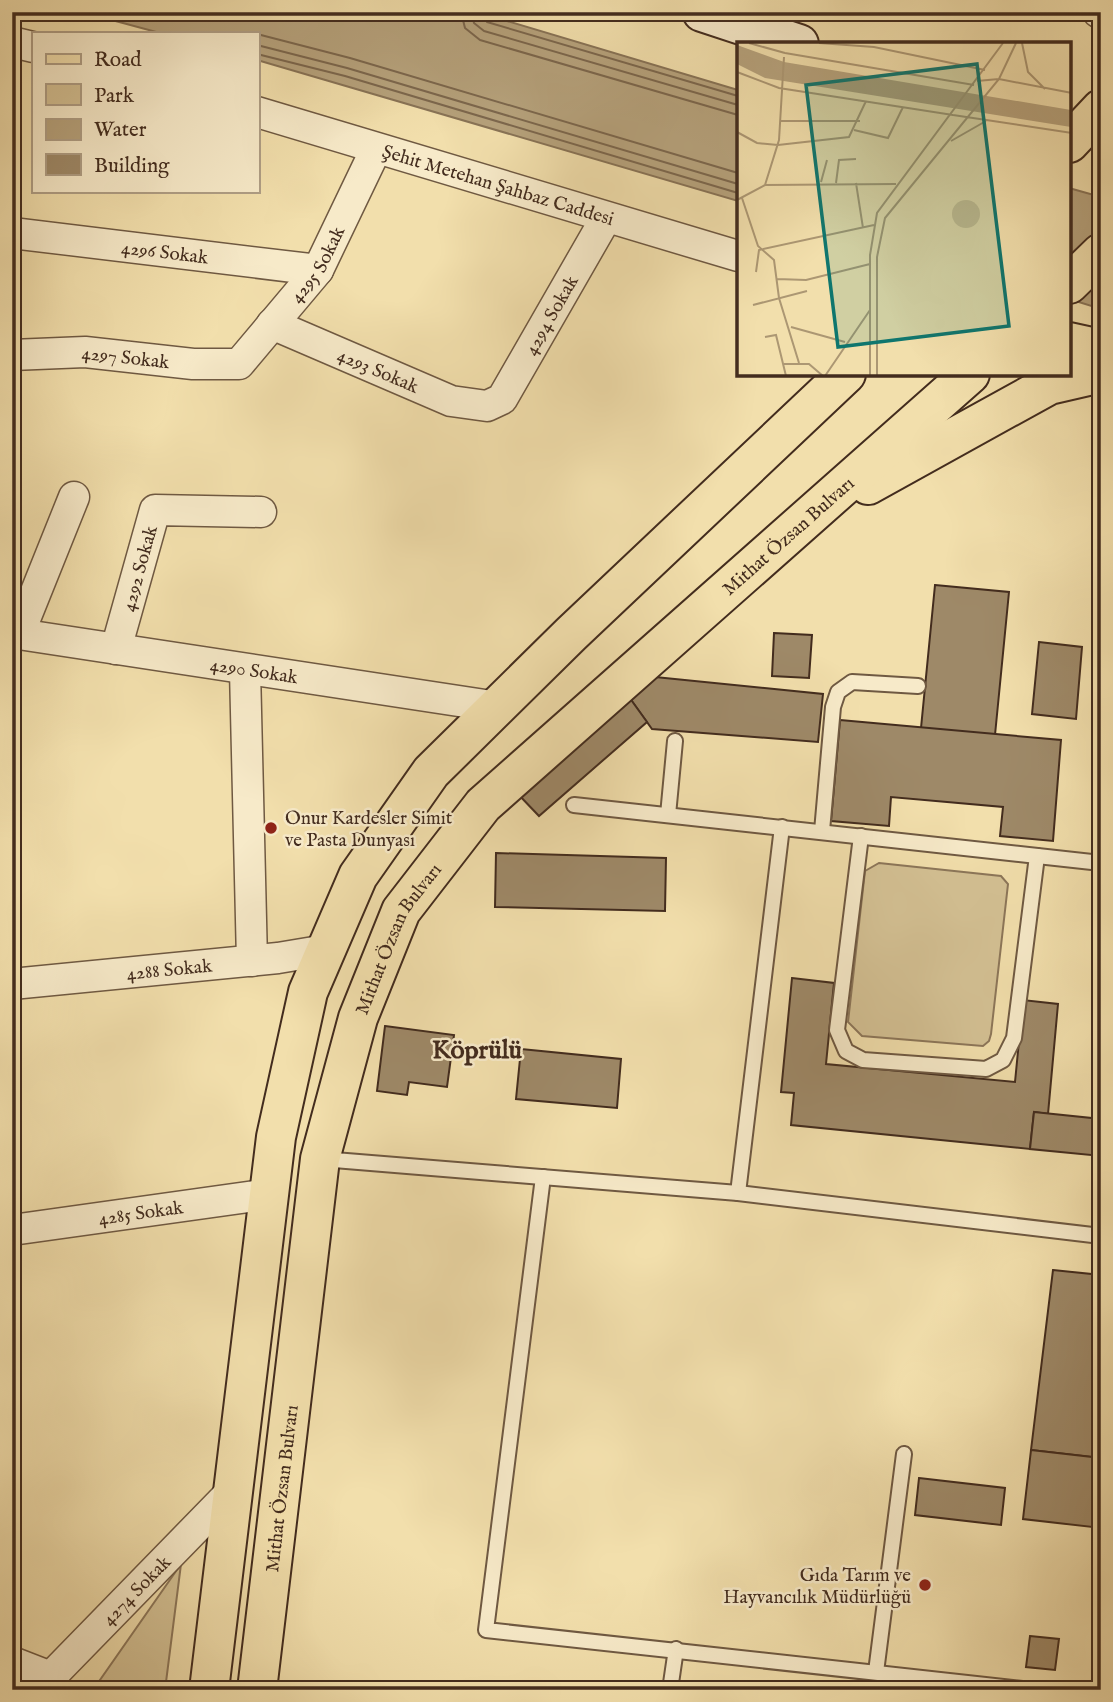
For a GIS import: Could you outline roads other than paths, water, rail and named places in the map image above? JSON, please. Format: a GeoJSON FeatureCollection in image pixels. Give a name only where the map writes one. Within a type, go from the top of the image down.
{"type":"FeatureCollection","features":[{"type":"Feature","properties":{"kind":"main road"},"geometry":{"type":"LineString","coordinates":[[702,12],[793,42]]}},
{"type":"Feature","properties":{"kind":"main road"},"geometry":{"type":"LineString","coordinates":[[1071,282],[1101,253]]}},
{"type":"Feature","properties":{"kind":"main road"},"geometry":{"type":"LineString","coordinates":[[1071,342],[1101,349]]}},
{"type":"Feature","properties":{"kind":"main road"},"geometry":{"type":"LineString","coordinates":[[805,520],[1049,385],[1101,373]]}},
{"type":"Feature","properties":{"kind":"main road"},"geometry":{"type":"LineString","coordinates":[[209,1690],[276,1137],[308,992],[358,876],[424,783],[498,707],[844,376]]}},
{"type":"Feature","properties":{"kind":"main road","name":"Mithat Özsan Bulvarı"},"geometry":{"type":"LineString","coordinates":[[257,1690],[320,1159],[358,1018],[401,911],[483,805],[968,376]]}},
{"type":"Feature","properties":{"kind":"street"},"geometry":{"type":"LineString","coordinates":[[12,42],[32,47]]}},
{"type":"Feature","properties":{"kind":"street","name":"Şehit Metehan Şahbaz Caddesi"},"geometry":{"type":"LineString","coordinates":[[259,113],[737,256]]}},
{"type":"Feature","properties":{"kind":"street","name":"4295 Sokak"},"geometry":{"type":"LineString","coordinates":[[239,364],[318,270],[376,149]]}},
{"type":"Feature","properties":{"kind":"street","name":"4294 Sokak"},"geometry":{"type":"LineString","coordinates":[[487,407],[502,399],[606,218]]}},
{"type":"Feature","properties":{"kind":"street","name":"4296 Sokak"},"geometry":{"type":"LineString","coordinates":[[12,233],[318,270]]}},
{"type":"Feature","properties":{"kind":"street","name":"4293 Sokak"},"geometry":{"type":"LineString","coordinates":[[272,324],[450,401],[487,407]]}},
{"type":"Feature","properties":{"kind":"street","name":"4297 Sokak"},"geometry":{"type":"LineString","coordinates":[[12,355],[85,352],[193,364],[239,364]]}},
{"type":"Feature","properties":{"kind":"street"},"geometry":{"type":"LineString","coordinates":[[16,633],[74,497]]}},
{"type":"Feature","properties":{"kind":"street","name":"4292 Sokak"},"geometry":{"type":"LineString","coordinates":[[116,649],[155,510],[261,512]]}},
{"type":"Feature","properties":{"kind":"street","name":"4290 Sokak"},"geometry":{"type":"LineString","coordinates":[[16,633],[498,707]]}},
{"type":"Feature","properties":{"kind":"street"},"geometry":{"type":"LineString","coordinates":[[245,670],[252,961]]}},
{"type":"Feature","properties":{"kind":"street","name":"4288 Sokak"},"geometry":{"type":"LineString","coordinates":[[12,984],[252,961],[326,950]]}},
{"type":"Feature","properties":{"kind":"street","name":"4285 Sokak"},"geometry":{"type":"LineString","coordinates":[[12,1230],[269,1194]]}},
{"type":"Feature","properties":{"kind":"street","name":"4274 Sokak"},"geometry":{"type":"LineString","coordinates":[[43,1683],[233,1490]]}},
{"type":"Feature","properties":{"kind":"street"},"geometry":{"type":"LineString","coordinates":[[12,1662],[43,1683]]}},
{"type":"Feature","properties":{"kind":"lane"},"geometry":{"type":"LineString","coordinates":[[822,831],[833,707],[838,692],[852,682],[918,686]]}},
{"type":"Feature","properties":{"kind":"lane"},"geometry":{"type":"LineString","coordinates":[[668,815],[675,741]]}},
{"type":"Feature","properties":{"kind":"lane"},"geometry":{"type":"LineString","coordinates":[[574,806],[1101,863]]}},
{"type":"Feature","properties":{"kind":"lane"},"geometry":{"type":"LineString","coordinates":[[738,1193],[782,827]]}},
{"type":"Feature","properties":{"kind":"lane"},"geometry":{"type":"LineString","coordinates":[[861,836],[837,1030],[846,1051],[863,1060],[986,1069],[1003,1060],[1014,1038],[1037,856]]}},
{"type":"Feature","properties":{"kind":"lane"},"geometry":{"type":"LineString","coordinates":[[320,1159],[738,1193],[1101,1236]]}},
{"type":"Feature","properties":{"kind":"lane"},"geometry":{"type":"LineString","coordinates":[[542,1177],[486,1630],[1032,1690]]}},
{"type":"Feature","properties":{"kind":"lane"},"geometry":{"type":"LineString","coordinates":[[876,1672],[904,1454]]}},
{"type":"Feature","properties":{"kind":"lane"},"geometry":{"type":"LineString","coordinates":[[670,1690],[676,1649]]}},
{"type":"Feature","properties":{"kind":"water"},"geometry":{"type":"Polygon","coordinates":[[[82,12],[477,12],[737,90],[737,201],[259,61],[259,32],[156,32],[82,12]]]}},
{"type":"Feature","properties":{"kind":"water"},"geometry":{"type":"Polygon","coordinates":[[[1071,189],[1101,197],[1101,309],[1071,300],[1071,189]]]}},
{"type":"Feature","properties":{"kind":"place","name":"Onur Kardesler Simit ve Pasta Dunyası"},"geometry":{"type":"Point","coordinates":[271,828]}},
{"type":"Feature","properties":{"kind":"place","name":"Gıda Tarım ve Hayvancılık Müdürlüğü"},"geometry":{"type":"Point","coordinates":[925,1585]}},
{"type":"Feature","properties":{"kind":"district","name":"Köprülü"},"geometry":{"type":"Point","coordinates":[477,1049]}}]}
